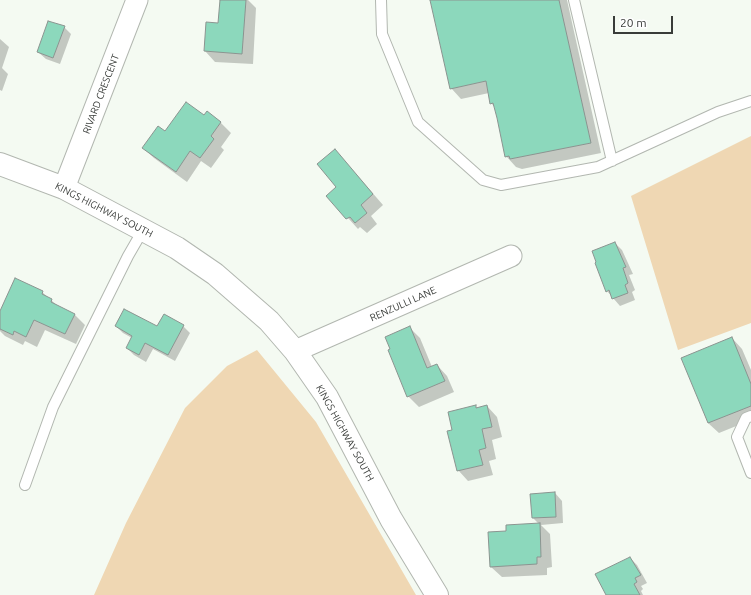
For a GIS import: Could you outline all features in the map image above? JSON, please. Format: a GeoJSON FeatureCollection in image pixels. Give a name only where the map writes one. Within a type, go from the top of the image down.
{"type":"FeatureCollection","features":[{"type":"Feature","properties":{"kind":"street","name":"RIVARD CRESCENT"},"geometry":{"type":"LineString","coordinates":[[64,188],[137,0]]}},
{"type":"Feature","properties":{"kind":"street","name":"KINGS HIGHWAY SOUTH"},"geometry":{"type":"LineString","coordinates":[[0,164],[64,188],[177,248],[215,274],[269,322],[295,351],[327,397],[391,520],[437,595]]}},
{"type":"Feature","properties":{"kind":"street","name":"RENZULLI LANE"},"geometry":{"type":"LineString","coordinates":[[295,351],[511,256]]}},
{"type":"Feature","properties":{"kind":"lane"},"geometry":{"type":"LineString","coordinates":[[382,0],[382,34],[418,122],[483,180],[500,185],[598,167],[718,112],[751,101]]}},
{"type":"Feature","properties":{"kind":"lane"},"geometry":{"type":"LineString","coordinates":[[574,0],[612,161]]}},
{"type":"Feature","properties":{"kind":"lane"},"geometry":{"type":"LineString","coordinates":[[25,485],[53,407],[128,256],[143,230]]}},
{"type":"Feature","properties":{"kind":"lane"},"geometry":{"type":"LineString","coordinates":[[751,416],[746,418],[737,437],[751,473]]}},
{"type":"Feature","properties":{"kind":"shaded area"},"geometry":{"type":"Polygon","coordinates":[[[751,136],[751,323],[678,350],[631,196],[751,136]]]}},
{"type":"Feature","properties":{"kind":"shaded area"},"geometry":{"type":"Polygon","coordinates":[[[257,350],[316,422],[416,595],[94,595],[126,523],[185,408],[227,366],[257,350]]]}},
{"type":"Feature","properties":{"kind":"building"},"geometry":{"type":"Polygon","coordinates":[[[220,0],[246,0],[242,54],[204,51],[206,22],[218,23],[220,0]]]}},
{"type":"Feature","properties":{"kind":"building"},"geometry":{"type":"Polygon","coordinates":[[[430,0],[559,0],[591,143],[510,159],[509,156],[505,157],[493,103],[490,104],[486,81],[450,89],[430,0]]]}},
{"type":"Feature","properties":{"kind":"building"},"geometry":{"type":"Polygon","coordinates":[[[48,21],[65,26],[53,58],[37,52],[48,21]]]}},
{"type":"Feature","properties":{"kind":"building"},"geometry":{"type":"Polygon","coordinates":[[[186,102],[204,115],[207,111],[221,122],[211,136],[214,139],[200,158],[190,151],[176,172],[142,148],[158,126],[165,131],[186,102]]]}},
{"type":"Feature","properties":{"kind":"building"},"geometry":{"type":"Polygon","coordinates":[[[335,149],[373,194],[361,205],[367,213],[355,223],[350,217],[346,219],[326,196],[336,187],[317,164],[335,149]]]}},
{"type":"Feature","properties":{"kind":"building"},"geometry":{"type":"Polygon","coordinates":[[[615,242],[626,267],[623,268],[628,283],[625,285],[628,293],[612,299],[609,290],[606,292],[592,251],[615,242]]]}},
{"type":"Feature","properties":{"kind":"building"},"geometry":{"type":"Polygon","coordinates":[[[15,278],[43,291],[42,294],[52,299],[51,302],[75,314],[65,334],[34,320],[26,337],[14,331],[13,335],[0,329],[0,311],[15,278]]]}},
{"type":"Feature","properties":{"kind":"building"},"geometry":{"type":"Polygon","coordinates":[[[124,309],[157,326],[164,314],[184,325],[168,355],[145,343],[139,355],[126,348],[132,336],[115,326],[124,309]]]}},
{"type":"Feature","properties":{"kind":"building"},"geometry":{"type":"Polygon","coordinates":[[[410,326],[427,368],[437,364],[445,381],[407,397],[388,350],[390,349],[385,337],[410,326]]]}},
{"type":"Feature","properties":{"kind":"building"},"geometry":{"type":"Polygon","coordinates":[[[732,337],[751,384],[751,406],[708,423],[681,358],[732,337]]]}},
{"type":"Feature","properties":{"kind":"building"},"geometry":{"type":"Polygon","coordinates":[[[476,405],[476,408],[487,405],[492,427],[482,429],[486,448],[479,450],[483,465],[457,471],[447,431],[452,430],[448,412],[476,405]]]}},
{"type":"Feature","properties":{"kind":"building"},"geometry":{"type":"Polygon","coordinates":[[[555,492],[556,517],[532,518],[530,494],[555,492]]]}},
{"type":"Feature","properties":{"kind":"building"},"geometry":{"type":"Polygon","coordinates":[[[540,523],[541,557],[537,557],[537,564],[490,567],[488,532],[506,531],[506,525],[540,523]]]}},
{"type":"Feature","properties":{"kind":"building"},"geometry":{"type":"Polygon","coordinates":[[[630,557],[641,575],[635,578],[637,582],[634,584],[640,595],[606,595],[595,574],[630,557]]]}}]}
